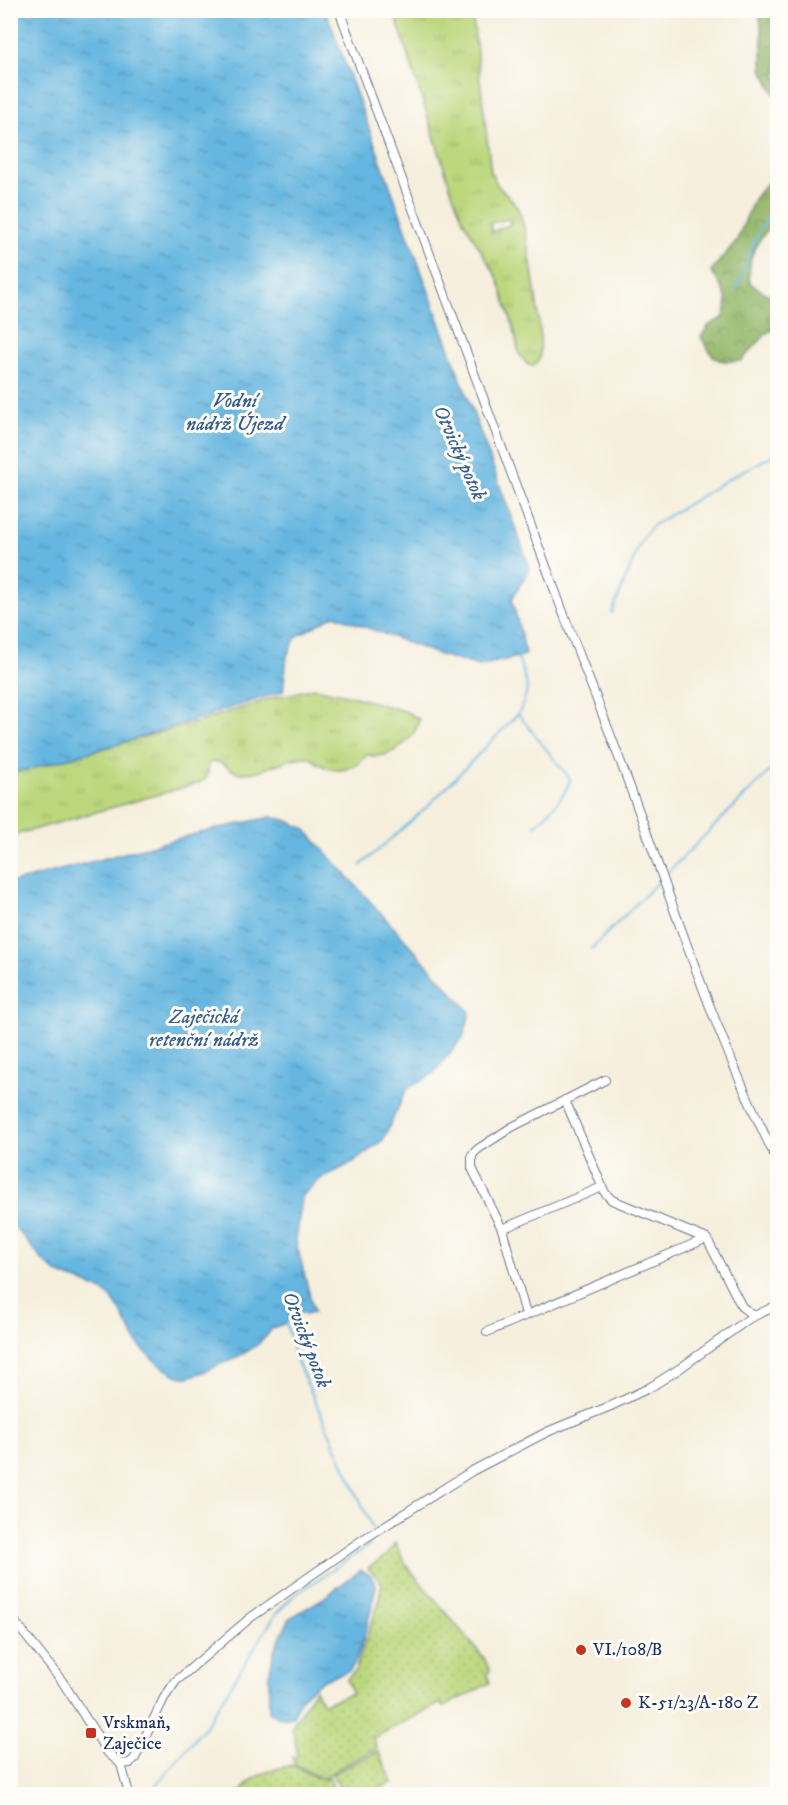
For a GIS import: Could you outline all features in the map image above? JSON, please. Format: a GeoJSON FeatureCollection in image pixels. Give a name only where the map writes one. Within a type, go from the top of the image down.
{"type":"FeatureCollection","features":[{"type":"Feature","properties":{"kind":"street"},"geometry":{"type":"LineString","coordinates":[[339,10],[706,999],[777,1162]]}},
{"type":"Feature","properties":{"kind":"street"},"geometry":{"type":"LineString","coordinates":[[526,1314],[502,1229],[472,1168],[472,1155],[512,1127],[605,1080]]}},
{"type":"Feature","properties":{"kind":"street"},"geometry":{"type":"LineString","coordinates":[[565,1100],[605,1193],[612,1200],[705,1239],[742,1308],[754,1316]]}},
{"type":"Feature","properties":{"kind":"street"},"geometry":{"type":"LineString","coordinates":[[502,1229],[602,1187]]}},
{"type":"Feature","properties":{"kind":"street"},"geometry":{"type":"LineString","coordinates":[[487,1332],[705,1239]]}},
{"type":"Feature","properties":{"kind":"street"},"geometry":{"type":"LineString","coordinates":[[121,1764],[130,1763],[135,1758],[164,1698],[176,1681],[250,1618],[368,1536],[472,1471],[547,1432],[649,1388],[754,1316],[777,1305]]}},
{"type":"Feature","properties":{"kind":"street"},"geometry":{"type":"LineString","coordinates":[[10,1616],[62,1682],[108,1753],[121,1764],[129,1794]]}},
{"type":"Feature","properties":{"kind":"green space"},"geometry":{"type":"Polygon","coordinates":[[[394,11],[472,11],[491,172],[518,209],[530,259],[540,330],[539,359],[534,366],[528,365],[519,354],[514,329],[498,279],[463,220],[394,11]],[[508,219],[490,223],[492,232],[511,224],[508,219]]]}},
{"type":"Feature","properties":{"kind":"green space"},"geometry":{"type":"Polygon","coordinates":[[[759,11],[777,11],[777,99],[762,69],[762,32],[759,11]]]}},
{"type":"Feature","properties":{"kind":"green space"},"geometry":{"type":"Polygon","coordinates":[[[777,171],[777,218],[756,247],[749,273],[750,283],[777,298],[777,331],[769,331],[741,361],[720,360],[712,355],[701,337],[709,325],[723,318],[726,311],[724,293],[711,271],[737,240],[754,199],[777,171]]]}},
{"type":"Feature","properties":{"kind":"green space"},"geometry":{"type":"Polygon","coordinates":[[[315,688],[407,712],[419,719],[417,726],[409,739],[397,749],[383,755],[366,755],[358,764],[347,769],[335,770],[306,757],[250,773],[237,772],[221,763],[213,762],[209,764],[207,778],[199,783],[11,836],[11,774],[198,722],[272,698],[315,688]]]}},
{"type":"Feature","properties":{"kind":"green space"},"geometry":{"type":"Polygon","coordinates":[[[395,1543],[406,1565],[484,1658],[490,1671],[487,1674],[490,1683],[443,1707],[441,1703],[373,1738],[377,1748],[323,1779],[295,1765],[292,1757],[298,1756],[292,1726],[315,1689],[323,1704],[352,1693],[347,1679],[355,1671],[378,1605],[382,1583],[368,1568],[387,1555],[395,1543]]]}},
{"type":"Feature","properties":{"kind":"green space"},"geometry":{"type":"Polygon","coordinates":[[[378,1751],[393,1782],[368,1794],[343,1794],[332,1774],[378,1751]]]}},
{"type":"Feature","properties":{"kind":"green space"},"geometry":{"type":"Polygon","coordinates":[[[292,1765],[323,1781],[329,1777],[336,1794],[239,1794],[256,1777],[292,1765]]]}},
{"type":"Feature","properties":{"kind":"water","name":"Vodní nádrž Újezd"},"geometry":{"type":"Polygon","coordinates":[[[11,10],[326,11],[530,568],[512,599],[526,655],[479,666],[440,655],[334,615],[296,637],[287,656],[283,691],[129,741],[30,769],[11,772],[11,10]]]}},
{"type":"Feature","properties":{"kind":"water","name":"Zaječická retenční nádrž"},"geometry":{"type":"Polygon","coordinates":[[[271,817],[286,820],[304,828],[470,1012],[464,1036],[433,1074],[407,1089],[383,1140],[352,1163],[320,1179],[302,1196],[296,1242],[314,1312],[306,1314],[296,1310],[286,1323],[272,1328],[263,1340],[243,1354],[196,1375],[181,1377],[159,1364],[140,1346],[119,1308],[106,1293],[64,1276],[51,1268],[11,1224],[11,883],[211,830],[271,817]]]}},
{"type":"Feature","properties":{"kind":"water"},"geometry":{"type":"Polygon","coordinates":[[[361,1570],[370,1575],[376,1585],[366,1630],[353,1665],[349,1671],[331,1677],[312,1688],[303,1697],[293,1716],[281,1718],[269,1713],[269,1676],[274,1651],[290,1618],[322,1599],[361,1570]]]}},
{"type":"Feature","properties":{"kind":"waterway"},"geometry":{"type":"LineString","coordinates":[[774,10],[778,28]]}},
{"type":"Feature","properties":{"kind":"waterway"},"geometry":{"type":"LineString","coordinates":[[736,291],[760,228],[778,209]]}},
{"type":"Feature","properties":{"kind":"waterway"},"geometry":{"type":"LineString","coordinates":[[612,613],[641,541],[652,526],[735,475],[778,453]]}},
{"type":"Feature","properties":{"kind":"waterway","name":"Otvický potok"},"geometry":{"type":"LineString","coordinates":[[360,866],[427,807],[518,714],[527,692],[518,658]]}},
{"type":"Feature","properties":{"kind":"waterway"},"geometry":{"type":"LineString","coordinates":[[519,715],[570,779],[561,798],[535,826]]}},
{"type":"Feature","properties":{"kind":"waterway"},"geometry":{"type":"LineString","coordinates":[[665,875],[778,763]]}},
{"type":"Feature","properties":{"kind":"waterway"},"geometry":{"type":"LineString","coordinates":[[591,949],[661,879]]}},
{"type":"Feature","properties":{"kind":"waterway","name":"Otvický potok"},"geometry":{"type":"LineString","coordinates":[[286,1322],[295,1357],[373,1529]]}},
{"type":"Feature","properties":{"kind":"waterway","name":"Otvický potok"},"geometry":{"type":"LineString","coordinates":[[149,1794],[204,1728],[276,1614],[293,1596],[368,1546],[371,1537]]}},
{"type":"Feature","properties":{"kind":"place","name":"VI./108/B"},"geometry":{"type":"Point","coordinates":[581,1650]}},
{"type":"Feature","properties":{"kind":"place","name":"K-51/23/A-180 Z"},"geometry":{"type":"Point","coordinates":[626,1703]}},
{"type":"Feature","properties":{"kind":"place","name":"Vrskmaň, Zaječice"},"geometry":{"type":"Point","coordinates":[91,1733]}}]}
